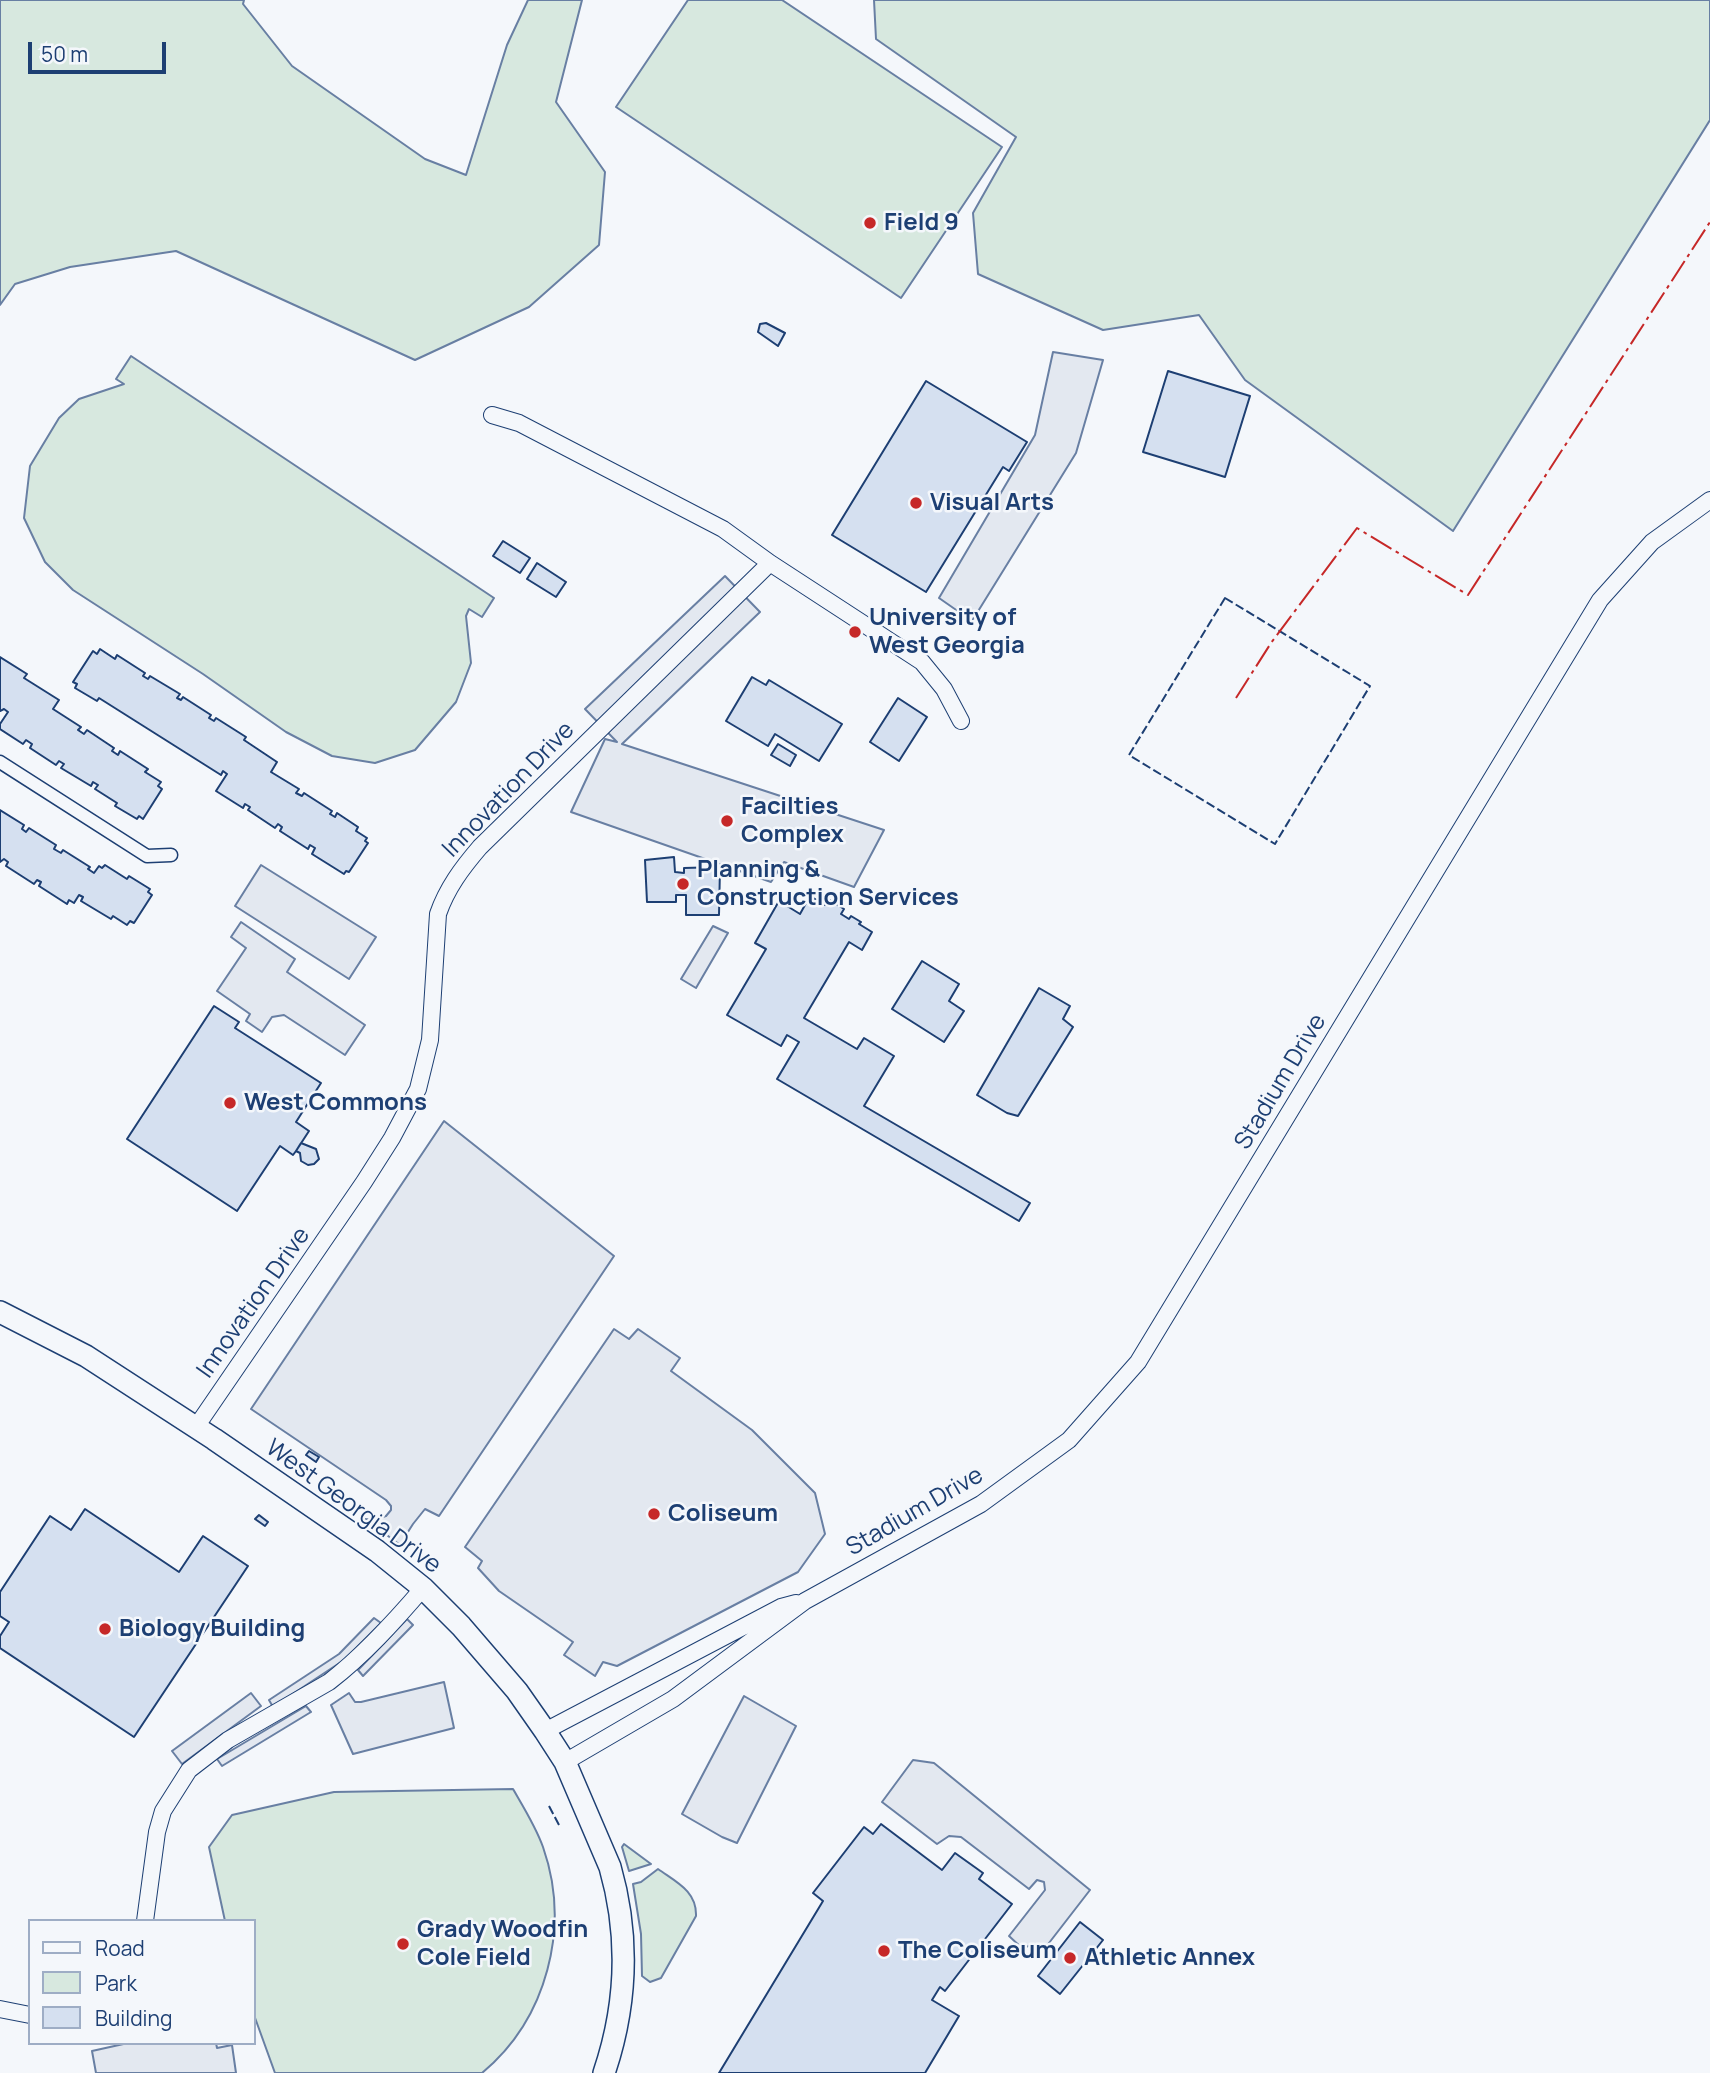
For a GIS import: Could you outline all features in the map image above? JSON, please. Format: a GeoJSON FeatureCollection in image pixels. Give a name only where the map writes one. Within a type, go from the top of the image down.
{"type":"FeatureCollection","features":[{"type":"Feature","properties":{"kind":"street"},"geometry":{"type":"LineString","coordinates":[[492,415],[519,424],[723,529],[922,662],[944,689],[961,721]]}},
{"type":"Feature","properties":{"kind":"street","name":"Stadium Drive"},"geometry":{"type":"LineString","coordinates":[[565,1762],[673,1699],[805,1601],[992,1496],[1069,1440],[1138,1362],[1600,600],[1652,542],[1710,500]]}},
{"type":"Feature","properties":{"kind":"street","name":"Innovation Drive"},"geometry":{"type":"LineString","coordinates":[[196,1427],[364,1182],[392,1138],[418,1089],[430,1040],[438,915],[456,875],[489,837],[771,563]]}},
{"type":"Feature","properties":{"kind":"street"},"geometry":{"type":"LineString","coordinates":[[0,762],[147,856],[171,855]]}},
{"type":"Feature","properties":{"kind":"street","name":"West Georgia Drive"},"geometry":{"type":"LineString","coordinates":[[0,1312],[86,1356],[196,1427],[377,1551],[423,1588],[461,1626],[517,1691],[565,1762],[610,1867],[624,1941],[622,2002],[604,2073]]}},
{"type":"Feature","properties":{"kind":"street"},"geometry":{"type":"LineString","coordinates":[[145,1919],[160,1822],[174,1790],[189,1770],[228,1740],[336,1677],[386,1630],[423,1588]]}},
{"type":"Feature","properties":{"kind":"street","name":"Stadium Drive"},"geometry":{"type":"LineString","coordinates":[[545,1731],[781,1607],[805,1601]]}},
{"type":"Feature","properties":{"kind":"street"},"geometry":{"type":"LineString","coordinates":[[0,2008],[28,2015]]}},
{"type":"Feature","properties":{"kind":"green space"},"geometry":{"type":"Polygon","coordinates":[[[0,0],[244,0],[243,4],[292,66],[425,159],[466,175],[507,45],[528,0],[582,0],[556,102],[605,172],[599,245],[529,307],[415,360],[176,251],[70,267],[15,284],[0,305],[0,0]]]}},
{"type":"Feature","properties":{"kind":"green space","name":"Field 9"},"geometry":{"type":"Polygon","coordinates":[[[688,0],[782,0],[1002,147],[901,298],[616,107],[688,0]]]}},
{"type":"Feature","properties":{"kind":"green space"},"geometry":{"type":"Polygon","coordinates":[[[874,0],[1710,0],[1710,120],[1453,531],[1245,380],[1199,315],[1103,330],[978,274],[973,213],[1016,137],[876,39],[874,0]]]}},
{"type":"Feature","properties":{"kind":"green space"},"geometry":{"type":"Polygon","coordinates":[[[131,356],[494,598],[482,617],[469,609],[466,616],[471,663],[456,702],[415,750],[375,763],[332,756],[286,732],[203,674],[73,590],[45,562],[24,518],[30,466],[59,418],[79,399],[124,384],[116,379],[131,356]]]}},
{"type":"Feature","properties":{"kind":"green space","name":"Grady Woodfin Cole Field"},"geometry":{"type":"Polygon","coordinates":[[[513,1789],[533,1825],[543,1847],[551,1877],[554,1908],[553,1939],[547,1970],[537,1999],[523,2026],[504,2051],[482,2073],[275,2073],[256,2021],[256,1919],[225,1919],[209,1847],[232,1815],[334,1792],[513,1789]]]}},
{"type":"Feature","properties":{"kind":"green space"},"geometry":{"type":"Polygon","coordinates":[[[624,1844],[651,1864],[629,1871],[622,1847],[624,1844]]]}},
{"type":"Feature","properties":{"kind":"green space"},"geometry":{"type":"Polygon","coordinates":[[[658,1869],[689,1894],[696,1916],[661,1978],[650,1982],[642,1976],[641,1934],[633,1884],[641,1882],[658,1869]]]}},
{"type":"Feature","properties":{"kind":"shaded area"},"geometry":{"type":"Polygon","coordinates":[[[1053,352],[1103,360],[1076,453],[972,621],[939,598],[1035,435],[1053,352]]]}},
{"type":"Feature","properties":{"kind":"shaded area","name":"Facilties Complex"},"geometry":{"type":"Polygon","coordinates":[[[725,576],[760,612],[622,744],[884,830],[854,887],[784,862],[771,882],[571,812],[605,739],[617,742],[585,709],[725,576]]]}},
{"type":"Feature","properties":{"kind":"shaded area"},"geometry":{"type":"Polygon","coordinates":[[[261,865],[376,937],[349,979],[235,906],[261,865]]]}},
{"type":"Feature","properties":{"kind":"shaded area"},"geometry":{"type":"Polygon","coordinates":[[[241,922],[295,959],[287,972],[365,1025],[345,1055],[284,1015],[272,1017],[262,1032],[246,1021],[250,1014],[217,991],[246,948],[231,937],[241,922]]]}},
{"type":"Feature","properties":{"kind":"shaded area"},"geometry":{"type":"Polygon","coordinates":[[[713,926],[728,933],[696,988],[681,979],[713,926]]]}},
{"type":"Feature","properties":{"kind":"shaded area","name":"West Commons"},"geometry":{"type":"Polygon","coordinates":[[[444,1121],[614,1256],[439,1516],[425,1509],[413,1524],[406,1535],[407,1550],[365,1519],[373,1520],[386,1516],[391,1506],[386,1500],[251,1409],[444,1121]]]}},
{"type":"Feature","properties":{"kind":"shaded area","name":"Coliseum"},"geometry":{"type":"Polygon","coordinates":[[[614,1329],[629,1339],[638,1329],[680,1358],[671,1371],[752,1430],[815,1493],[825,1534],[798,1572],[617,1666],[603,1662],[595,1676],[564,1655],[573,1642],[499,1591],[478,1568],[482,1561],[465,1547],[614,1329]]]}},
{"type":"Feature","properties":{"kind":"shaded area"},"geometry":{"type":"Polygon","coordinates":[[[374,1618],[381,1623],[344,1660],[273,1707],[269,1700],[339,1654],[374,1618]]]}},
{"type":"Feature","properties":{"kind":"shaded area"},"geometry":{"type":"Polygon","coordinates":[[[407,1619],[413,1625],[363,1676],[358,1670],[407,1619]]]}},
{"type":"Feature","properties":{"kind":"shaded area"},"geometry":{"type":"Polygon","coordinates":[[[444,1682],[454,1728],[353,1754],[331,1705],[349,1693],[355,1702],[361,1702],[444,1682]]]}},
{"type":"Feature","properties":{"kind":"shaded area"},"geometry":{"type":"Polygon","coordinates":[[[251,1693],[261,1706],[182,1764],[172,1751],[251,1693]]]}},
{"type":"Feature","properties":{"kind":"shaded area"},"geometry":{"type":"Polygon","coordinates":[[[744,1696],[796,1726],[737,1843],[682,1814],[744,1696]]]}},
{"type":"Feature","properties":{"kind":"shaded area"},"geometry":{"type":"Polygon","coordinates":[[[306,1706],[311,1712],[222,1766],[217,1759],[306,1706]]]}},
{"type":"Feature","properties":{"kind":"shaded area"},"geometry":{"type":"Polygon","coordinates":[[[913,1760],[934,1763],[1090,1890],[1042,1952],[1030,1945],[1023,1949],[1009,1936],[1045,1890],[1044,1882],[1037,1880],[1029,1889],[961,1837],[949,1836],[937,1844],[882,1802],[913,1760]]]}},
{"type":"Feature","properties":{"kind":"shaded area"},"geometry":{"type":"Polygon","coordinates":[[[119,2045],[216,2045],[217,2048],[232,2045],[236,2073],[96,2073],[92,2051],[119,2045]]]}},
{"type":"Feature","properties":{"kind":"building"},"geometry":{"type":"Polygon","coordinates":[[[766,323],[785,333],[778,346],[758,332],[760,324],[766,323]]]}},
{"type":"Feature","properties":{"kind":"building"},"geometry":{"type":"Polygon","coordinates":[[[1168,371],[1250,396],[1225,477],[1143,452],[1168,371]]]}},
{"type":"Feature","properties":{"kind":"building","name":"Visual Arts"},"geometry":{"type":"Polygon","coordinates":[[[926,381],[1027,442],[1009,471],[1003,467],[926,592],[832,535],[926,381]]]}},
{"type":"Feature","properties":{"kind":"building"},"geometry":{"type":"Polygon","coordinates":[[[503,541],[530,558],[520,573],[493,556],[503,541]]]}},
{"type":"Feature","properties":{"kind":"building"},"geometry":{"type":"Polygon","coordinates":[[[537,563],[566,582],[556,597],[527,579],[537,563]]]}},
{"type":"Feature","properties":{"kind":"building"},"geometry":{"type":"Polygon","coordinates":[[[100,649],[115,659],[117,655],[145,673],[143,676],[148,679],[150,676],[180,694],[177,698],[181,700],[183,697],[211,715],[209,718],[214,721],[216,718],[246,737],[244,740],[277,762],[271,772],[299,789],[296,793],[302,796],[304,793],[332,811],[330,814],[335,817],[337,813],[358,827],[356,831],[367,838],[365,841],[368,843],[349,872],[344,874],[312,854],[315,848],[310,845],[308,849],[280,831],[282,827],[278,824],[275,828],[248,810],[250,807],[245,804],[243,808],[216,791],[227,774],[223,771],[221,775],[99,698],[97,701],[75,688],[77,684],[73,682],[93,651],[97,654],[100,649]]]}},
{"type":"Feature","properties":{"kind":"building"},"geometry":{"type":"Polygon","coordinates":[[[0,657],[27,674],[24,678],[59,700],[53,709],[81,727],[78,730],[84,734],[87,730],[114,748],[112,751],[118,755],[120,751],[148,769],[145,772],[161,782],[158,786],[162,789],[143,819],[139,816],[137,819],[115,806],[117,803],[95,789],[98,785],[93,782],[91,786],[61,768],[64,764],[59,761],[56,765],[30,748],[32,744],[26,740],[23,744],[0,729],[0,724],[8,712],[4,709],[0,711],[0,657]]]}},
{"type":"Feature","properties":{"kind":"building"},"geometry":{"type":"Polygon","coordinates":[[[752,677],[766,685],[769,680],[842,724],[819,761],[775,734],[768,746],[726,721],[752,677]]]}},
{"type":"Feature","properties":{"kind":"building"},"geometry":{"type":"Polygon","coordinates":[[[898,698],[927,717],[899,761],[870,742],[898,698]]]}},
{"type":"Feature","properties":{"kind":"building"},"geometry":{"type":"Polygon","coordinates":[[[778,744],[796,755],[790,766],[771,755],[778,744]]]}},
{"type":"Feature","properties":{"kind":"building"},"geometry":{"type":"Polygon","coordinates":[[[0,810],[24,825],[22,829],[26,832],[29,828],[56,845],[54,849],[61,853],[63,850],[90,867],[88,869],[94,873],[99,866],[102,868],[105,865],[150,889],[148,892],[152,895],[134,923],[130,921],[127,925],[113,916],[111,919],[81,901],[83,897],[79,895],[74,903],[69,900],[67,904],[39,886],[41,882],[37,880],[34,884],[6,866],[8,862],[4,859],[0,862],[0,810]]]}},
{"type":"Feature","properties":{"kind":"building","name":"Planning & Construction Services"},"geometry":{"type":"Polygon","coordinates":[[[674,857],[675,872],[684,873],[684,868],[720,867],[719,915],[686,915],[686,895],[676,895],[676,902],[647,902],[645,860],[674,857]]]}},
{"type":"Feature","properties":{"kind":"building"},"geometry":{"type":"Polygon","coordinates":[[[810,896],[825,905],[828,899],[844,909],[841,914],[849,919],[851,916],[872,932],[862,950],[849,942],[804,1018],[857,1049],[864,1038],[894,1056],[864,1106],[1030,1203],[1019,1221],[777,1079],[799,1042],[787,1035],[781,1046],[727,1015],[766,949],[755,943],[779,901],[800,914],[810,896]]]}},
{"type":"Feature","properties":{"kind":"building"},"geometry":{"type":"Polygon","coordinates":[[[922,961],[959,984],[949,1001],[964,1011],[944,1042],[892,1009],[922,961]]]}},
{"type":"Feature","properties":{"kind":"building"},"geometry":{"type":"Polygon","coordinates":[[[1039,988],[1070,1006],[1063,1019],[1073,1027],[1018,1116],[1007,1113],[977,1095],[1039,988]]]}},
{"type":"Feature","properties":{"kind":"building","name":"West Commons"},"geometry":{"type":"Polygon","coordinates":[[[214,1006],[239,1022],[235,1028],[321,1083],[296,1122],[309,1131],[296,1151],[293,1155],[280,1146],[237,1211],[127,1139],[214,1006]]]}},
{"type":"Feature","properties":{"kind":"building"},"geometry":{"type":"Polygon","coordinates":[[[301,1143],[316,1149],[319,1159],[314,1164],[308,1165],[301,1161],[300,1153],[296,1151],[301,1143]]]}},
{"type":"Feature","properties":{"kind":"building"},"geometry":{"type":"Polygon","coordinates":[[[309,1451],[319,1457],[316,1462],[306,1455],[309,1451]]]}},
{"type":"Feature","properties":{"kind":"building","name":"Biology Building"},"geometry":{"type":"Polygon","coordinates":[[[85,1509],[179,1572],[203,1536],[248,1566],[134,1737],[0,1648],[0,1636],[9,1622],[0,1616],[0,1592],[50,1516],[71,1530],[85,1509]]]}},
{"type":"Feature","properties":{"kind":"building"},"geometry":{"type":"Polygon","coordinates":[[[259,1515],[268,1522],[265,1526],[255,1519],[259,1515]]]}},
{"type":"Feature","properties":{"kind":"building","name":"The Coliseum"},"geometry":{"type":"Polygon","coordinates":[[[881,1824],[942,1870],[955,1853],[983,1873],[979,1879],[1012,1904],[945,1991],[940,1987],[932,2000],[959,2016],[925,2073],[719,2073],[823,1901],[813,1893],[864,1827],[873,1834],[881,1824]]]}},
{"type":"Feature","properties":{"kind":"building","name":"Athletic Annex"},"geometry":{"type":"Polygon","coordinates":[[[1080,1922],[1103,1940],[1060,1994],[1038,1976],[1080,1922]]]}},
{"type":"Feature","properties":{"kind":"fence"},"geometry":{"type":"LineString","coordinates":[[1225,598],[1370,686],[1275,844],[1129,755],[1225,598]]}},
{"type":"Feature","properties":{"kind":"fence"},"geometry":{"type":"LineString","coordinates":[[549,1806],[559,1825]]}},
{"type":"Feature","properties":{"kind":"power"},"geometry":{"type":"LineString","coordinates":[[1236,698],[1271,643],[1357,528],[1468,595],[1710,222]]}},
{"type":"Feature","properties":{"kind":"place","name":"Field 9"},"geometry":{"type":"Point","coordinates":[870,223]}},
{"type":"Feature","properties":{"kind":"place","name":"Visual Arts"},"geometry":{"type":"Point","coordinates":[916,503]}},
{"type":"Feature","properties":{"kind":"place","name":"University of West Georgia"},"geometry":{"type":"Point","coordinates":[855,632]}},
{"type":"Feature","properties":{"kind":"place","name":"Facilties Complex"},"geometry":{"type":"Point","coordinates":[727,821]}},
{"type":"Feature","properties":{"kind":"place","name":"Planning & Construction Services"},"geometry":{"type":"Point","coordinates":[683,884]}},
{"type":"Feature","properties":{"kind":"place","name":"West Commons"},"geometry":{"type":"Point","coordinates":[230,1103]}},
{"type":"Feature","properties":{"kind":"place","name":"Coliseum"},"geometry":{"type":"Point","coordinates":[654,1514]}},
{"type":"Feature","properties":{"kind":"place","name":"Biology Building"},"geometry":{"type":"Point","coordinates":[105,1629]}},
{"type":"Feature","properties":{"kind":"place","name":"Grady Woodfin Cole Field"},"geometry":{"type":"Point","coordinates":[403,1944]}},
{"type":"Feature","properties":{"kind":"place","name":"The Coliseum"},"geometry":{"type":"Point","coordinates":[884,1951]}},
{"type":"Feature","properties":{"kind":"place","name":"Athletic Annex"},"geometry":{"type":"Point","coordinates":[1070,1958]}}]}
